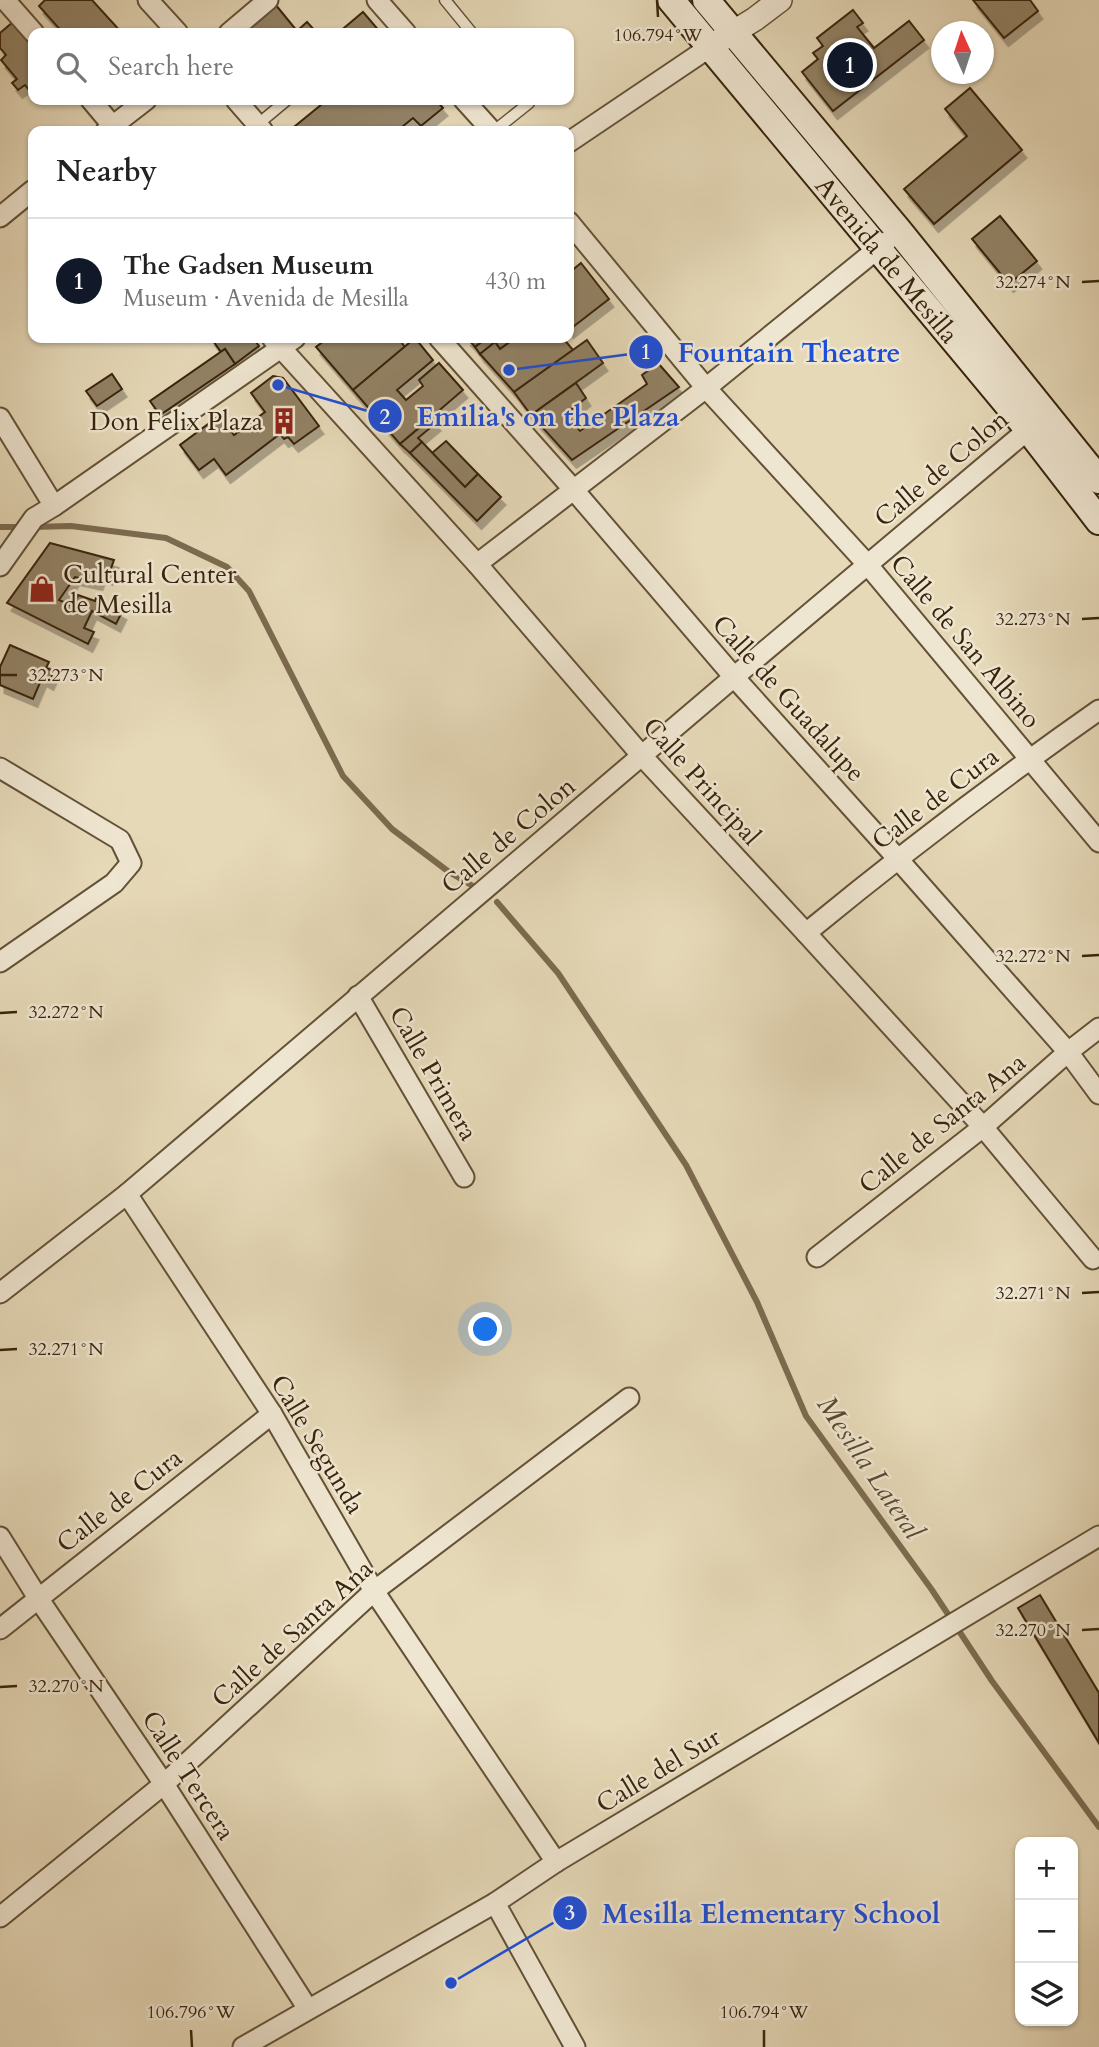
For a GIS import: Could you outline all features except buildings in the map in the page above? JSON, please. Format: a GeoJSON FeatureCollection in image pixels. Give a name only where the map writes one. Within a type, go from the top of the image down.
{"type":"FeatureCollection","features":[{"type":"Feature","properties":{"kind":"main road","name":"Avenida de Mesilla"},"geometry":{"type":"LineString","coordinates":[[671,0],[878,249],[1038,422],[1099,480]]}},
{"type":"Feature","properties":{"kind":"main road","name":"Avenida de Mesilla"},"geometry":{"type":"LineString","coordinates":[[706,0],[899,231],[1038,422],[1099,521]]}},
{"type":"Feature","properties":{"kind":"street"},"geometry":{"type":"LineString","coordinates":[[5,0],[30,28]]}},
{"type":"Feature","properties":{"kind":"street"},"geometry":{"type":"LineString","coordinates":[[148,0],[173,28]]}},
{"type":"Feature","properties":{"kind":"street"},"geometry":{"type":"LineString","coordinates":[[235,28],[268,0]]}},
{"type":"Feature","properties":{"kind":"street"},"geometry":{"type":"LineString","coordinates":[[377,0],[402,28]]}},
{"type":"Feature","properties":{"kind":"street"},"geometry":{"type":"LineString","coordinates":[[574,139],[780,0]]}},
{"type":"Feature","properties":{"kind":"street"},"geometry":{"type":"LineString","coordinates":[[95,105],[110,126]]}},
{"type":"Feature","properties":{"kind":"street"},"geometry":{"type":"LineString","coordinates":[[116,126],[140,105]]}},
{"type":"Feature","properties":{"kind":"street"},"geometry":{"type":"LineString","coordinates":[[240,105],[258,126]]}},
{"type":"Feature","properties":{"kind":"street"},"geometry":{"type":"LineString","coordinates":[[469,105],[488,126]]}},
{"type":"Feature","properties":{"kind":"street"},"geometry":{"type":"LineString","coordinates":[[0,217],[28,194]]}},
{"type":"Feature","properties":{"kind":"street","name":"Calle de San Albino"},"geometry":{"type":"LineString","coordinates":[[574,228],[706,388],[867,564],[1099,842]]}},
{"type":"Feature","properties":{"kind":"street"},"geometry":{"type":"LineString","coordinates":[[477,564],[706,388],[899,231]]}},
{"type":"Feature","properties":{"kind":"street"},"geometry":{"type":"LineString","coordinates":[[0,566],[33,518],[54,506],[279,343]]}},
{"type":"Feature","properties":{"kind":"street","name":"Calle Principal"},"geometry":{"type":"LineString","coordinates":[[284,343],[642,756],[983,1127],[1093,1259]]}},
{"type":"Feature","properties":{"kind":"street","name":"Calle de Guadalupe"},"geometry":{"type":"LineString","coordinates":[[443,343],[734,677],[1068,1052],[1099,1094]]}},
{"type":"Feature","properties":{"kind":"street"},"geometry":{"type":"LineString","coordinates":[[0,418],[54,506]]}},
{"type":"Feature","properties":{"kind":"street","name":"Calle de Colon"},"geometry":{"type":"LineString","coordinates":[[0,1293],[127,1194],[867,564],[1038,422]]}},
{"type":"Feature","properties":{"kind":"street","name":"Calle de Cura"},"geometry":{"type":"LineString","coordinates":[[806,933],[897,858],[1099,710]]}},
{"type":"Feature","properties":{"kind":"street"},"geometry":{"type":"LineString","coordinates":[[0,768],[120,840],[131,863],[114,884],[0,962]]}},
{"type":"Feature","properties":{"kind":"street","name":"Calle Primera"},"geometry":{"type":"LineString","coordinates":[[358,996],[464,1177]]}},
{"type":"Feature","properties":{"kind":"street","name":"Calle de Santa Ana"},"geometry":{"type":"LineString","coordinates":[[817,1257],[983,1127],[1099,1028]]}},
{"type":"Feature","properties":{"kind":"street","name":"Calle Segunda"},"geometry":{"type":"LineString","coordinates":[[127,1194],[272,1414],[374,1591],[556,1862]]}},
{"type":"Feature","properties":{"kind":"street","name":"Calle de Santa Ana"},"geometry":{"type":"LineString","coordinates":[[0,1917],[164,1784],[374,1591],[629,1398]]}},
{"type":"Feature","properties":{"kind":"street","name":"Calle de Cura"},"geometry":{"type":"LineString","coordinates":[[0,1629],[272,1414]]}},
{"type":"Feature","properties":{"kind":"street","name":"Calle del Sur"},"geometry":{"type":"LineString","coordinates":[[243,2047],[495,1903],[556,1862],[1099,1536]]}},
{"type":"Feature","properties":{"kind":"street","name":"Calle Tercera"},"geometry":{"type":"LineString","coordinates":[[0,1537],[164,1784],[308,2009]]}},
{"type":"Feature","properties":{"kind":"street"},"geometry":{"type":"LineString","coordinates":[[495,1903],[575,2047]]}},
{"type":"Feature","properties":{"kind":"lane"},"geometry":{"type":"LineString","coordinates":[[445,0],[468,28]]}},
{"type":"Feature","properties":{"kind":"lane"},"geometry":{"type":"LineString","coordinates":[[262,126],[282,105]]}},
{"type":"Feature","properties":{"kind":"lane"},"geometry":{"type":"LineString","coordinates":[[499,126],[526,105]]}},
{"type":"Feature","properties":{"kind":"waterway"},"geometry":{"type":"LineString","coordinates":[[33,527],[71,526],[166,538],[227,567],[249,591],[343,776],[392,829],[449,872],[478,889]]}},
{"type":"Feature","properties":{"kind":"waterway"},"geometry":{"type":"LineString","coordinates":[[0,527],[23,527]]}},
{"type":"Feature","properties":{"kind":"waterway","name":"Mesilla Lateral"},"geometry":{"type":"LineString","coordinates":[[497,902],[558,973],[686,1165],[757,1302],[806,1416],[932,1590],[992,1681],[1099,1827]]}},
{"type":"Feature","properties":{"kind":"place","name":"The Gadsen Museum"},"geometry":{"type":"Point","coordinates":[850,65]}},
{"type":"Feature","properties":{"kind":"place","name":"Fountain Theatre"},"geometry":{"type":"Point","coordinates":[509,370]}},
{"type":"Feature","properties":{"kind":"place","name":"Emilia's on the Plaza"},"geometry":{"type":"Point","coordinates":[278,385]}},
{"type":"Feature","properties":{"kind":"place","name":"Don Felix Plaza"},"geometry":{"type":"Point","coordinates":[284,421]}},
{"type":"Feature","properties":{"kind":"place","name":"Cultural Center de Mesilla"},"geometry":{"type":"Point","coordinates":[42,589]}},
{"type":"Feature","properties":{"kind":"place","name":"Mesilla Elementary School"},"geometry":{"type":"Point","coordinates":[451,1983]}}]}
